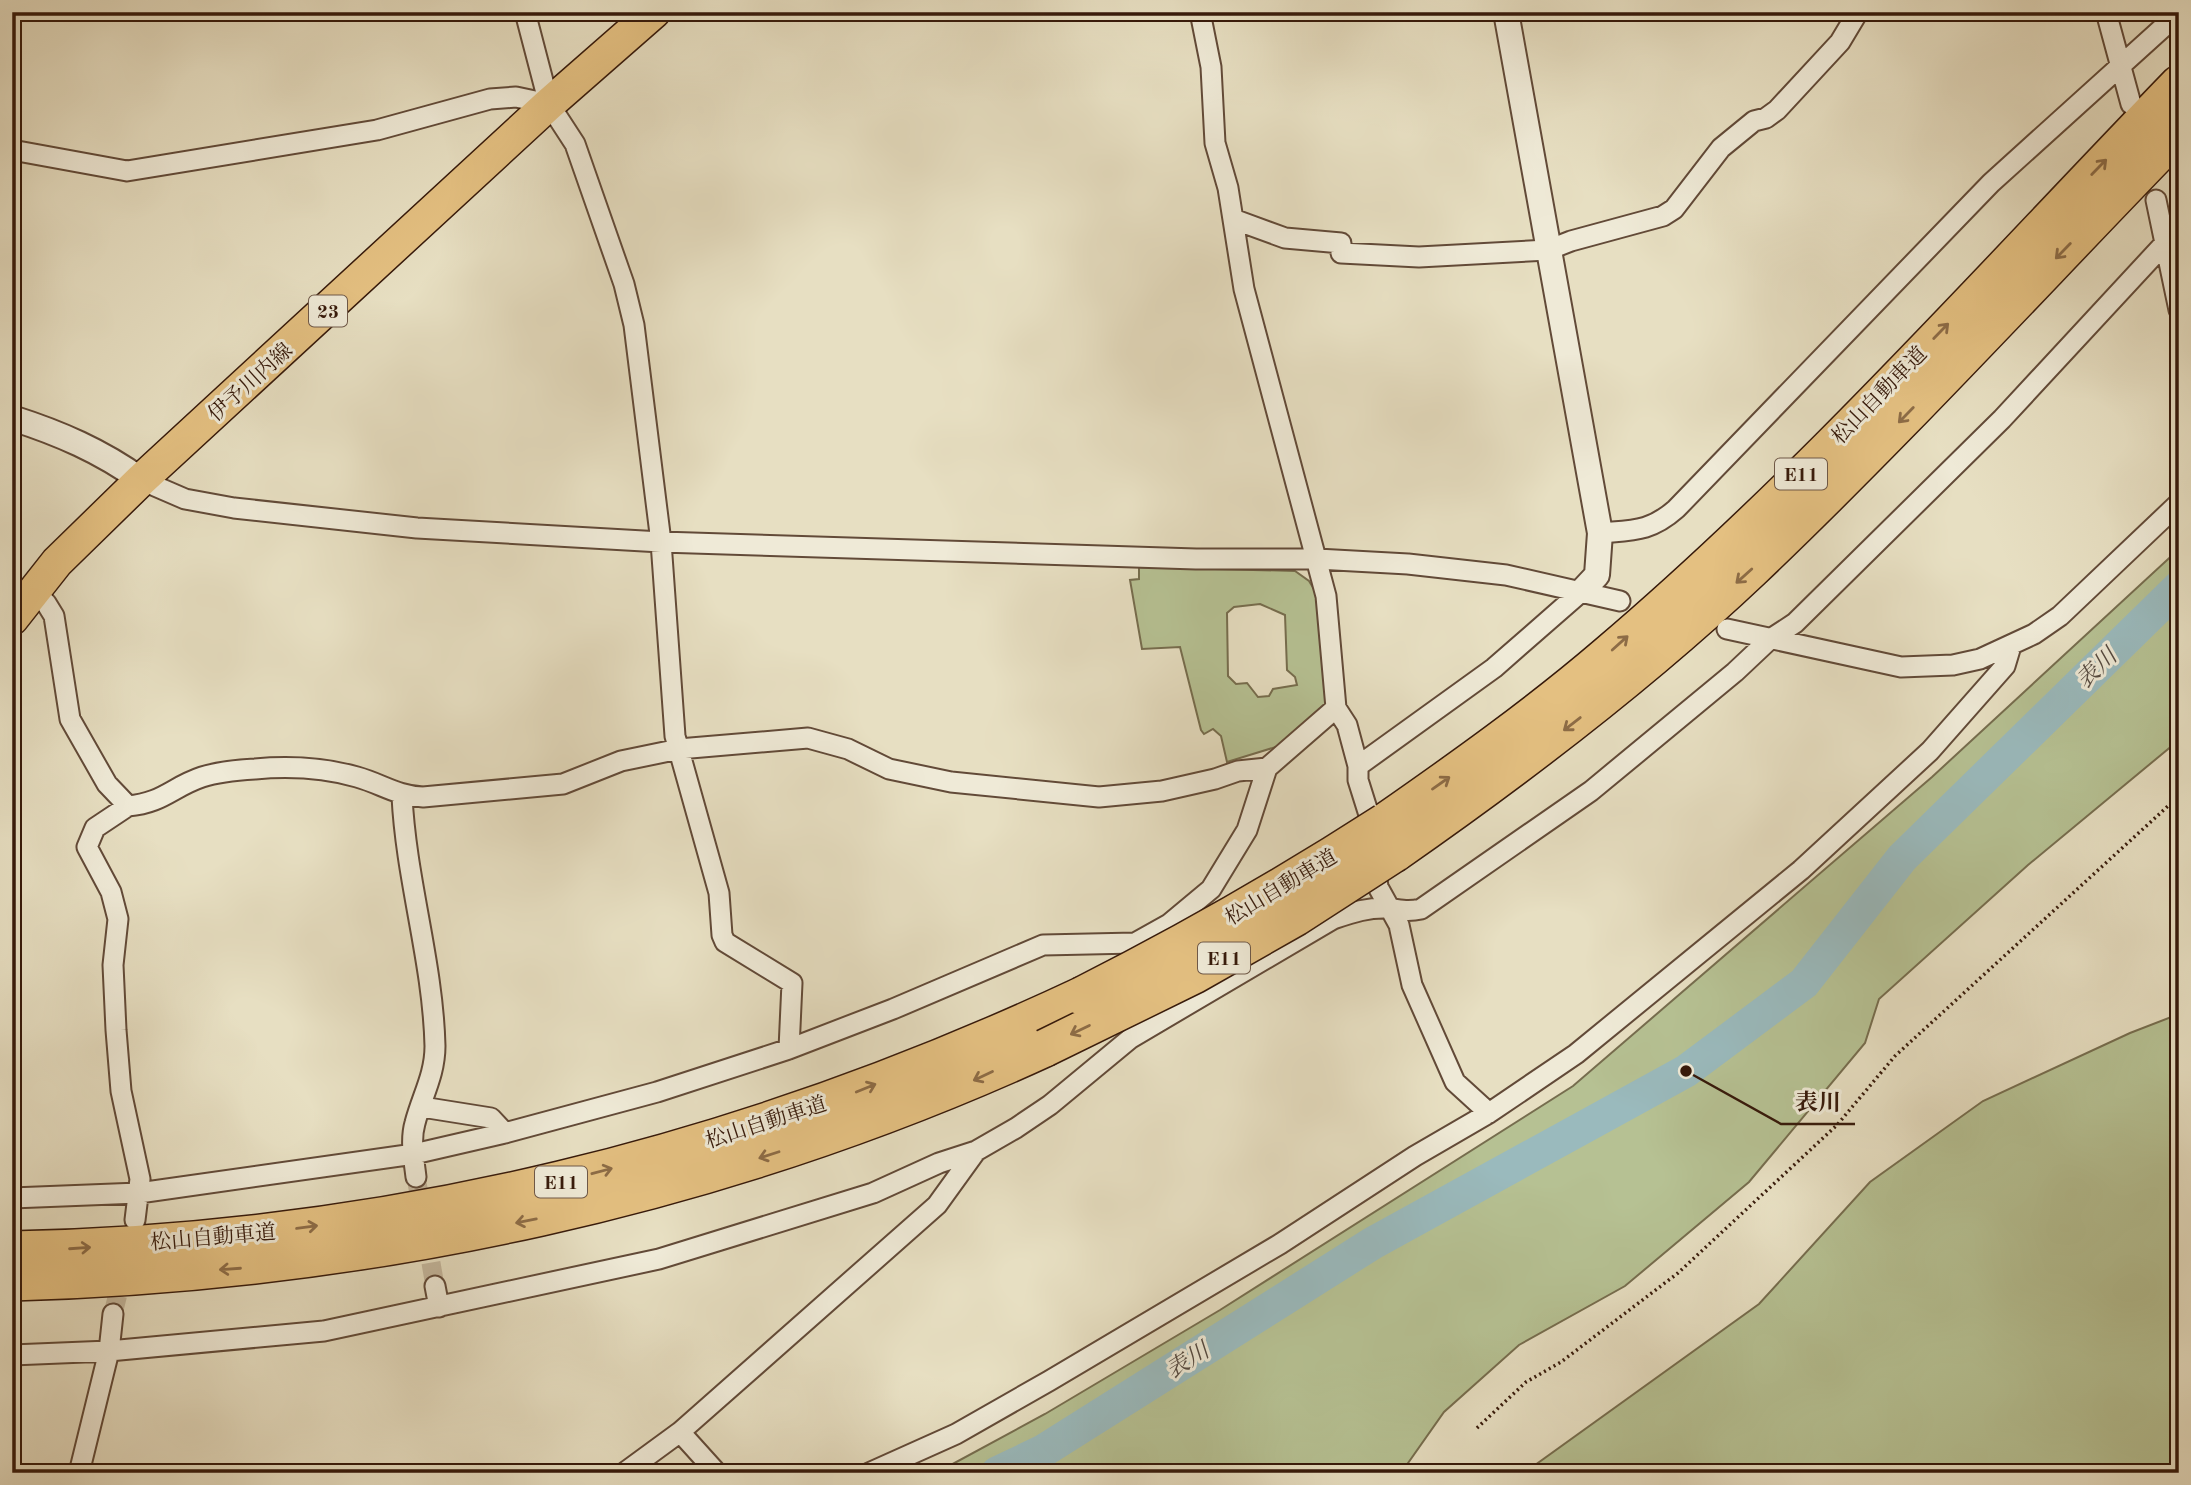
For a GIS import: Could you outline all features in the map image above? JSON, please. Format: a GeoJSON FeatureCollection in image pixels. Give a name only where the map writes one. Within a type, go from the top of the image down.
{"type":"FeatureCollection","features":[{"type":"Feature","properties":{"kind":"highway","name":"松山自動車道"},"geometry":{"type":"LineString","coordinates":[[12,1282],[251,1268],[410,1244],[545,1218],[694,1179],[835,1134],[954,1089],[1194,975],[1296,917],[1390,838],[1481,755],[1607,656],[1727,548],[1858,417],[2179,84]]}},
{"type":"Feature","properties":{"kind":"highway","name":"松山自動車道"},"geometry":{"type":"LineString","coordinates":[[12,1250],[248,1235],[405,1213],[538,1187],[683,1149],[827,1103],[941,1058],[1081,996],[1179,947],[1282,888],[1390,838],[1499,781],[1628,679],[1751,570],[1883,439],[2179,132]]}},
{"type":"Feature","properties":{"kind":"main road","name":"伊予川内線"},"geometry":{"type":"LineString","coordinates":[[12,620],[57,562],[141,480],[549,104],[654,12]]}},
{"type":"Feature","properties":{"kind":"street"},"geometry":{"type":"LineString","coordinates":[[525,12],[549,104],[575,144],[628,298],[640,350],[661,542],[675,736],[719,893],[722,935],[725,942],[792,983],[789,1049]]}},
{"type":"Feature","properties":{"kind":"street"},"geometry":{"type":"LineString","coordinates":[[1200,12],[1211,67],[1215,143],[1233,219],[1251,325],[1326,596],[1336,708],[1347,726],[1358,766],[1358,780],[1369,815],[1378,887],[1387,908],[1399,925],[1411,979],[1455,1082],[1489,1113]]}},
{"type":"Feature","properties":{"kind":"street"},"geometry":{"type":"LineString","coordinates":[[1358,766],[1494,667],[1597,575],[1600,533],[1506,12]]}},
{"type":"Feature","properties":{"kind":"street"},"geometry":{"type":"LineString","coordinates":[[1233,219],[1285,238],[1341,243],[1341,253],[1419,257],[1548,250],[1571,241],[1663,216],[1674,209],[1721,148],[1754,121],[1766,118],[1777,110],[1840,42],[1858,12]]}},
{"type":"Feature","properties":{"kind":"street"},"geometry":{"type":"LineString","coordinates":[[2106,12],[2131,104]]}},
{"type":"Feature","properties":{"kind":"street"},"geometry":{"type":"LineString","coordinates":[[1600,533],[1644,530],[1658,524],[1676,509],[1991,183],[2179,13]]}},
{"type":"Feature","properties":{"kind":"street"},"geometry":{"type":"LineString","coordinates":[[12,150],[127,171],[377,130],[490,99],[516,97],[549,104]]}},
{"type":"Feature","properties":{"kind":"street"},"geometry":{"type":"LineString","coordinates":[[2156,201],[2179,310]]}},
{"type":"Feature","properties":{"kind":"street"},"geometry":{"type":"LineString","coordinates":[[12,1355],[108,1351],[324,1331],[439,1307],[659,1259],[873,1193],[939,1163],[976,1151],[1050,1105],[1131,1038],[1333,919],[1359,909],[1387,908],[1409,912],[1436,901],[1591,791],[1735,672],[1769,640],[1795,623],[2002,419],[2179,228]]}},
{"type":"Feature","properties":{"kind":"street"},"geometry":{"type":"LineString","coordinates":[[12,418],[62,434],[118,463],[141,480],[185,499],[234,508],[416,528],[661,542],[1196,559],[1317,559],[1462,569],[1582,591],[1620,601]]}},
{"type":"Feature","properties":{"kind":"street"},"geometry":{"type":"LineString","coordinates":[[1727,629],[1900,667],[1953,665],[1980,659],[2011,646],[2060,616],[2179,503]]}},
{"type":"Feature","properties":{"kind":"street"},"geometry":{"type":"LineString","coordinates":[[32,592],[46,603],[54,616],[70,719],[107,784],[128,806]]}},
{"type":"Feature","properties":{"kind":"street"},"geometry":{"type":"LineString","coordinates":[[869,1473],[956,1434],[1049,1381],[1280,1244],[1415,1156],[1489,1113],[1576,1054],[1801,870],[1930,751],[2005,666],[2011,646]]}},
{"type":"Feature","properties":{"kind":"street"},"geometry":{"type":"LineString","coordinates":[[12,1198],[139,1193],[414,1154],[505,1133],[657,1092],[789,1049],[1043,946],[1058,943],[1108,946],[1135,943],[1169,925],[1211,889],[1247,830],[1267,768],[1336,708]]}},
{"type":"Feature","properties":{"kind":"street"},"geometry":{"type":"LineString","coordinates":[[135,1220],[139,1193],[138,1160],[121,1091],[113,965],[119,932],[118,919],[111,892],[87,847],[95,828],[128,806],[158,801],[204,776],[266,768],[292,767],[355,776],[402,796],[563,784],[621,761],[679,749],[808,738],[828,741],[870,762],[901,772],[963,783],[1098,797],[1162,791],[1238,771],[1267,768]]}},
{"type":"Feature","properties":{"kind":"street"},"geometry":{"type":"LineString","coordinates":[[402,796],[407,861],[433,1023],[433,1072],[413,1131],[416,1177]]}},
{"type":"Feature","properties":{"kind":"street"},"geometry":{"type":"LineString","coordinates":[[1131,1038],[1135,943]]}},
{"type":"Feature","properties":{"kind":"street"},"geometry":{"type":"LineString","coordinates":[[422,1107],[491,1118],[505,1133]]}},
{"type":"Feature","properties":{"kind":"street"},"geometry":{"type":"LineString","coordinates":[[624,1473],[680,1432],[937,1205],[976,1151]]}},
{"type":"Feature","properties":{"kind":"street"},"geometry":{"type":"LineString","coordinates":[[435,1286],[439,1307]]}},
{"type":"Feature","properties":{"kind":"street"},"geometry":{"type":"LineString","coordinates":[[79,1473],[108,1351],[113,1314]]}},
{"type":"Feature","properties":{"kind":"street"},"geometry":{"type":"LineString","coordinates":[[680,1432],[717,1473]]}},
{"type":"Feature","properties":{"kind":"path"},"geometry":{"type":"LineString","coordinates":[[1477,1428],[1526,1382],[1561,1362],[1678,1273],[1837,1125],[1904,1047],[2179,796]]}},
{"type":"Feature","properties":{"kind":"green space"},"geometry":{"type":"Polygon","coordinates":[[[2179,549],[2179,740],[2028,865],[1879,999],[1865,1043],[1749,1182],[1625,1286],[1519,1345],[1444,1412],[1401,1473],[936,1473],[1045,1414],[1220,1310],[1573,1086],[1932,777],[2179,549]]]}},
{"type":"Feature","properties":{"kind":"green space"},"geometry":{"type":"Polygon","coordinates":[[[1139,567],[1295,571],[1309,581],[1317,594],[1328,707],[1279,746],[1227,762],[1221,736],[1213,729],[1204,734],[1201,730],[1180,647],[1142,649],[1130,580],[1139,579],[1139,567]],[[1260,604],[1234,607],[1227,613],[1228,676],[1236,684],[1247,683],[1258,697],[1269,696],[1273,689],[1297,685],[1295,677],[1287,670],[1285,615],[1260,604]]]}},
{"type":"Feature","properties":{"kind":"green space"},"geometry":{"type":"Polygon","coordinates":[[[2179,1014],[2179,1473],[1524,1473],[1759,1304],[1870,1182],[1983,1101],[2130,1033],[2179,1014]]]}},
{"type":"Feature","properties":{"kind":"waterway","name":"表川"},"geometry":{"type":"LineString","coordinates":[[997,1473],[1043,1451],[1373,1243],[1686,1071],[1804,983],[1902,858],[2179,587]]}},
{"type":"Feature","properties":{"kind":"tunnel"},"geometry":{"type":"LineString","coordinates":[[416,1177],[435,1286]]}},
{"type":"Feature","properties":{"kind":"tunnel"},"geometry":{"type":"LineString","coordinates":[[113,1314],[124,1269]]}},
{"type":"Feature","properties":{"kind":"place","name":"表川"},"geometry":{"type":"Point","coordinates":[1686,1071]}}]}
